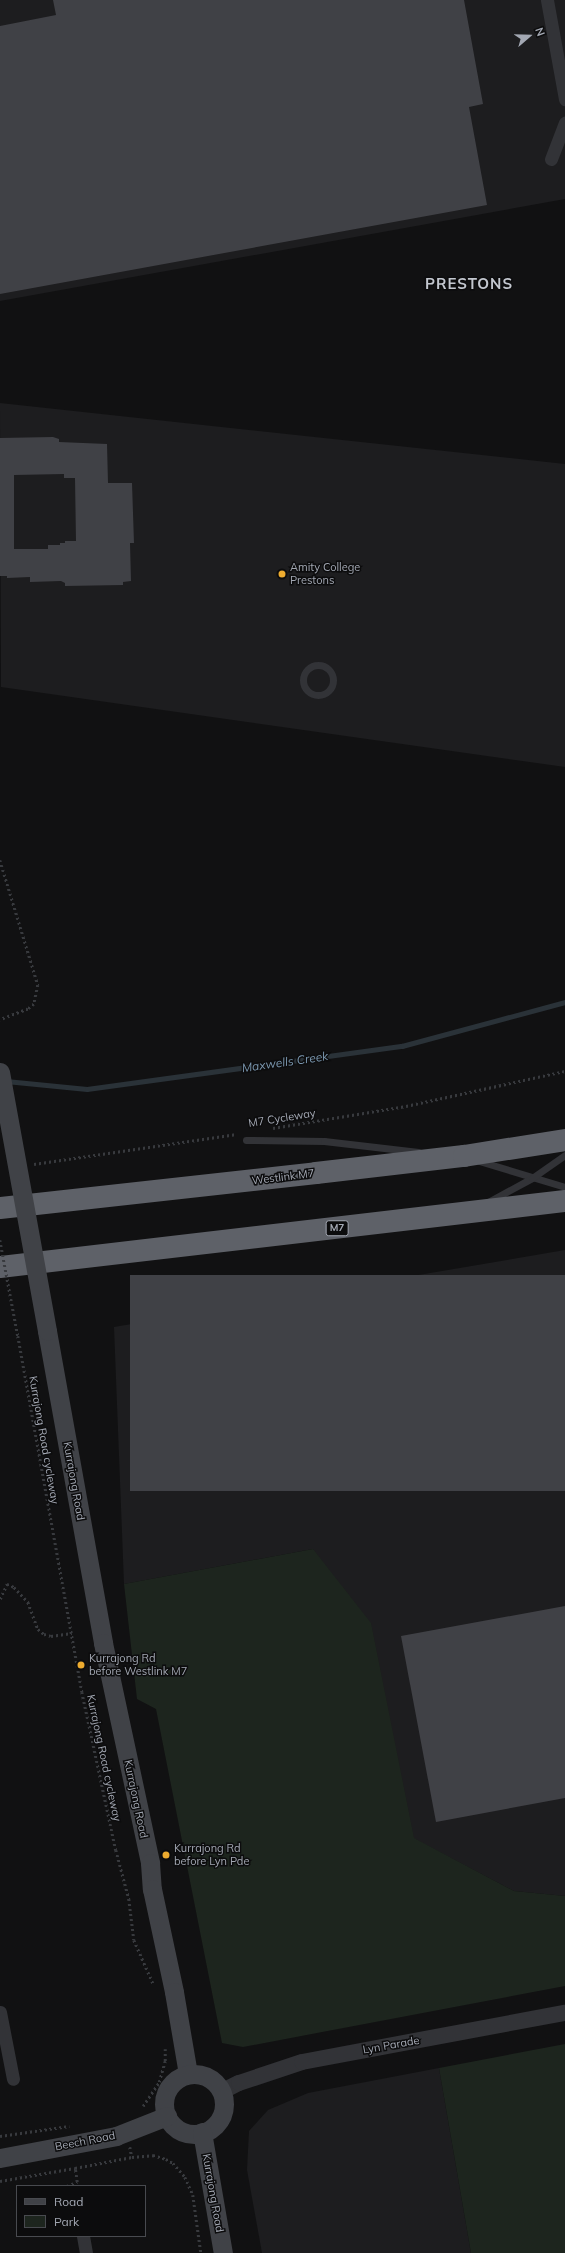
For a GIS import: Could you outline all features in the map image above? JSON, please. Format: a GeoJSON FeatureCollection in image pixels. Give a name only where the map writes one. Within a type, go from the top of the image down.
{"type":"FeatureCollection","features":[{"type":"Feature","properties":{"kind":"highway","name":"Westlink M7"},"geometry":{"type":"LineString","coordinates":[[0,1208],[459,1156],[565,1140]]}},
{"type":"Feature","properties":{"kind":"highway","name":"M7"},"geometry":{"type":"LineString","coordinates":[[0,1267],[565,1202]]}},
{"type":"Feature","properties":{"kind":"main road","name":"Kurrajong Road"},"geometry":{"type":"LineString","coordinates":[[0,1072],[34,1333]]}},
{"type":"Feature","properties":{"kind":"main road","name":"Kurrajong Road"},"geometry":{"type":"LineString","coordinates":[[0,1138],[34,1333],[150,1863],[152,1889],[177,2006],[188,2074]]}},
{"type":"Feature","properties":{"kind":"main road"},"geometry":{"type":"LineString","coordinates":[[188,2074],[200,2074],[210,2079],[221,2092],[223,2104],[221,2116],[213,2126],[202,2132],[190,2133],[179,2129],[167,2116],[164,2104],[166,2092],[178,2079],[188,2074]]}},
{"type":"Feature","properties":{"kind":"main road","name":"Beech Road"},"geometry":{"type":"LineString","coordinates":[[0,2158],[116,2136],[167,2116]]}},
{"type":"Feature","properties":{"kind":"main road","name":"Kurrajong Road"},"geometry":{"type":"LineString","coordinates":[[202,2132],[223,2253]]}},
{"type":"Feature","properties":{"kind":"street"},"geometry":{"type":"LineString","coordinates":[[547,0],[565,99]]}},
{"type":"Feature","properties":{"kind":"street"},"geometry":{"type":"LineString","coordinates":[[551,159],[565,123]]}},
{"type":"Feature","properties":{"kind":"street"},"geometry":{"type":"LineString","coordinates":[[0,2012],[13,2079]]}},
{"type":"Feature","properties":{"kind":"street","name":"Lyn Parade"},"geometry":{"type":"LineString","coordinates":[[221,2092],[239,2083],[302,2062],[565,2013]]}},
{"type":"Feature","properties":{"kind":"street"},"geometry":{"type":"LineString","coordinates":[[83,2237],[86,2253]]}},
{"type":"Feature","properties":{"kind":"lane"},"geometry":{"type":"LineString","coordinates":[[316,665],[325,667],[331,674],[332,684],[326,692],[321,695],[311,694],[304,687],[303,677],[311,666],[316,665]]}},
{"type":"Feature","properties":{"kind":"lane"},"geometry":{"type":"LineString","coordinates":[[246,1140],[324,1141],[459,1156],[565,1187]]}},
{"type":"Feature","properties":{"kind":"lane"},"geometry":{"type":"LineString","coordinates":[[469,1213],[532,1178],[565,1156]]}},
{"type":"Feature","properties":{"kind":"path"},"geometry":{"type":"LineString","coordinates":[[0,860],[38,985],[34,1004],[28,1009],[0,1020]]}},
{"type":"Feature","properties":{"kind":"path","name":"M7 Cycleway"},"geometry":{"type":"LineString","coordinates":[[267,1129],[421,1103],[565,1071]]}},
{"type":"Feature","properties":{"kind":"path","name":"M7 Cycleway"},"geometry":{"type":"LineString","coordinates":[[30,1165],[241,1133]]}},
{"type":"Feature","properties":{"kind":"path","name":"Kurrajong Road cycleway"},"geometry":{"type":"LineString","coordinates":[[0,1240],[34,1333],[72,1633],[82,1692],[129,1899],[134,1940],[155,1988]]}},
{"type":"Feature","properties":{"kind":"path"},"geometry":{"type":"LineString","coordinates":[[0,1599],[6,1584],[14,1587],[28,1602],[38,1629],[44,1634],[51,1636],[72,1633]]}},
{"type":"Feature","properties":{"kind":"path"},"geometry":{"type":"LineString","coordinates":[[138,2111],[147,2102],[159,2082],[165,2061],[165,2044]]}},
{"type":"Feature","properties":{"kind":"path"},"geometry":{"type":"LineString","coordinates":[[0,2182],[132,2157],[153,2155],[166,2159],[173,2163],[185,2177],[195,2203],[200,2253]]}},
{"type":"Feature","properties":{"kind":"path"},"geometry":{"type":"LineString","coordinates":[[70,2185],[77,2182],[75,2168]]}},
{"type":"Feature","properties":{"kind":"shaded area"},"geometry":{"type":"Polygon","coordinates":[[[0,0],[565,0],[565,199],[0,301],[0,0]]]}},
{"type":"Feature","properties":{"kind":"shaded area","name":"Amity College Prestons"},"geometry":{"type":"Polygon","coordinates":[[[0,403],[565,464],[565,767],[1,687],[0,403]]]}},
{"type":"Feature","properties":{"kind":"shaded area"},"geometry":{"type":"Polygon","coordinates":[[[565,1250],[565,1896],[514,1891],[409,1836],[313,1549],[124,1584],[114,1327],[565,1250]]]}},
{"type":"Feature","properties":{"kind":"shaded area"},"geometry":{"type":"Polygon","coordinates":[[[439,2068],[471,2253],[262,2253],[247,2170],[249,2131],[268,2110],[308,2093],[439,2068]]]}},
{"type":"Feature","properties":{"kind":"green space"},"geometry":{"type":"Polygon","coordinates":[[[313,1549],[371,1623],[414,1838],[514,1891],[565,1896],[565,1986],[243,2047],[222,2043],[156,1709],[137,1699],[124,1584],[313,1549]]]}},
{"type":"Feature","properties":{"kind":"green space"},"geometry":{"type":"Polygon","coordinates":[[[565,2044],[565,2253],[471,2253],[439,2068],[565,2044]]]}},
{"type":"Feature","properties":{"kind":"building"},"geometry":{"type":"Polygon","coordinates":[[[53,0],[464,0],[483,104],[469,107],[487,205],[0,294],[0,26],[56,15],[53,0]]]}},
{"type":"Feature","properties":{"kind":"building"},"geometry":{"type":"Polygon","coordinates":[[[53,437],[59,439],[59,442],[107,444],[108,483],[132,483],[134,543],[130,543],[131,581],[123,582],[123,585],[65,586],[65,583],[61,581],[30,582],[30,577],[7,578],[7,576],[0,576],[0,438],[53,437]],[[64,474],[14,475],[14,549],[48,549],[48,545],[60,545],[60,543],[65,543],[65,541],[76,541],[75,478],[64,478],[64,474]]]}},
{"type":"Feature","properties":{"kind":"building"},"geometry":{"type":"Polygon","coordinates":[[[130,1275],[565,1275],[565,1491],[130,1491],[130,1275]]]}},
{"type":"Feature","properties":{"kind":"building"},"geometry":{"type":"Polygon","coordinates":[[[565,1606],[565,1798],[436,1822],[401,1636],[565,1606]]]}},
{"type":"Feature","properties":{"kind":"waterway","name":"Maxwells Creek"},"geometry":{"type":"LineString","coordinates":[[6,1081],[87,1089],[402,1046],[565,1002]]}},
{"type":"Feature","properties":{"kind":"place","name":"Amity College Prestons"},"geometry":{"type":"Point","coordinates":[282,574]}},
{"type":"Feature","properties":{"kind":"place","name":"Kurrajong Rd before Westlink M7"},"geometry":{"type":"Point","coordinates":[81,1665]}},
{"type":"Feature","properties":{"kind":"place","name":"Kurrajong Rd before Lyn Pde"},"geometry":{"type":"Point","coordinates":[166,1855]}},
{"type":"Feature","properties":{"kind":"district","name":"PRESTONS"},"geometry":{"type":"Point","coordinates":[469,284]}}]}
